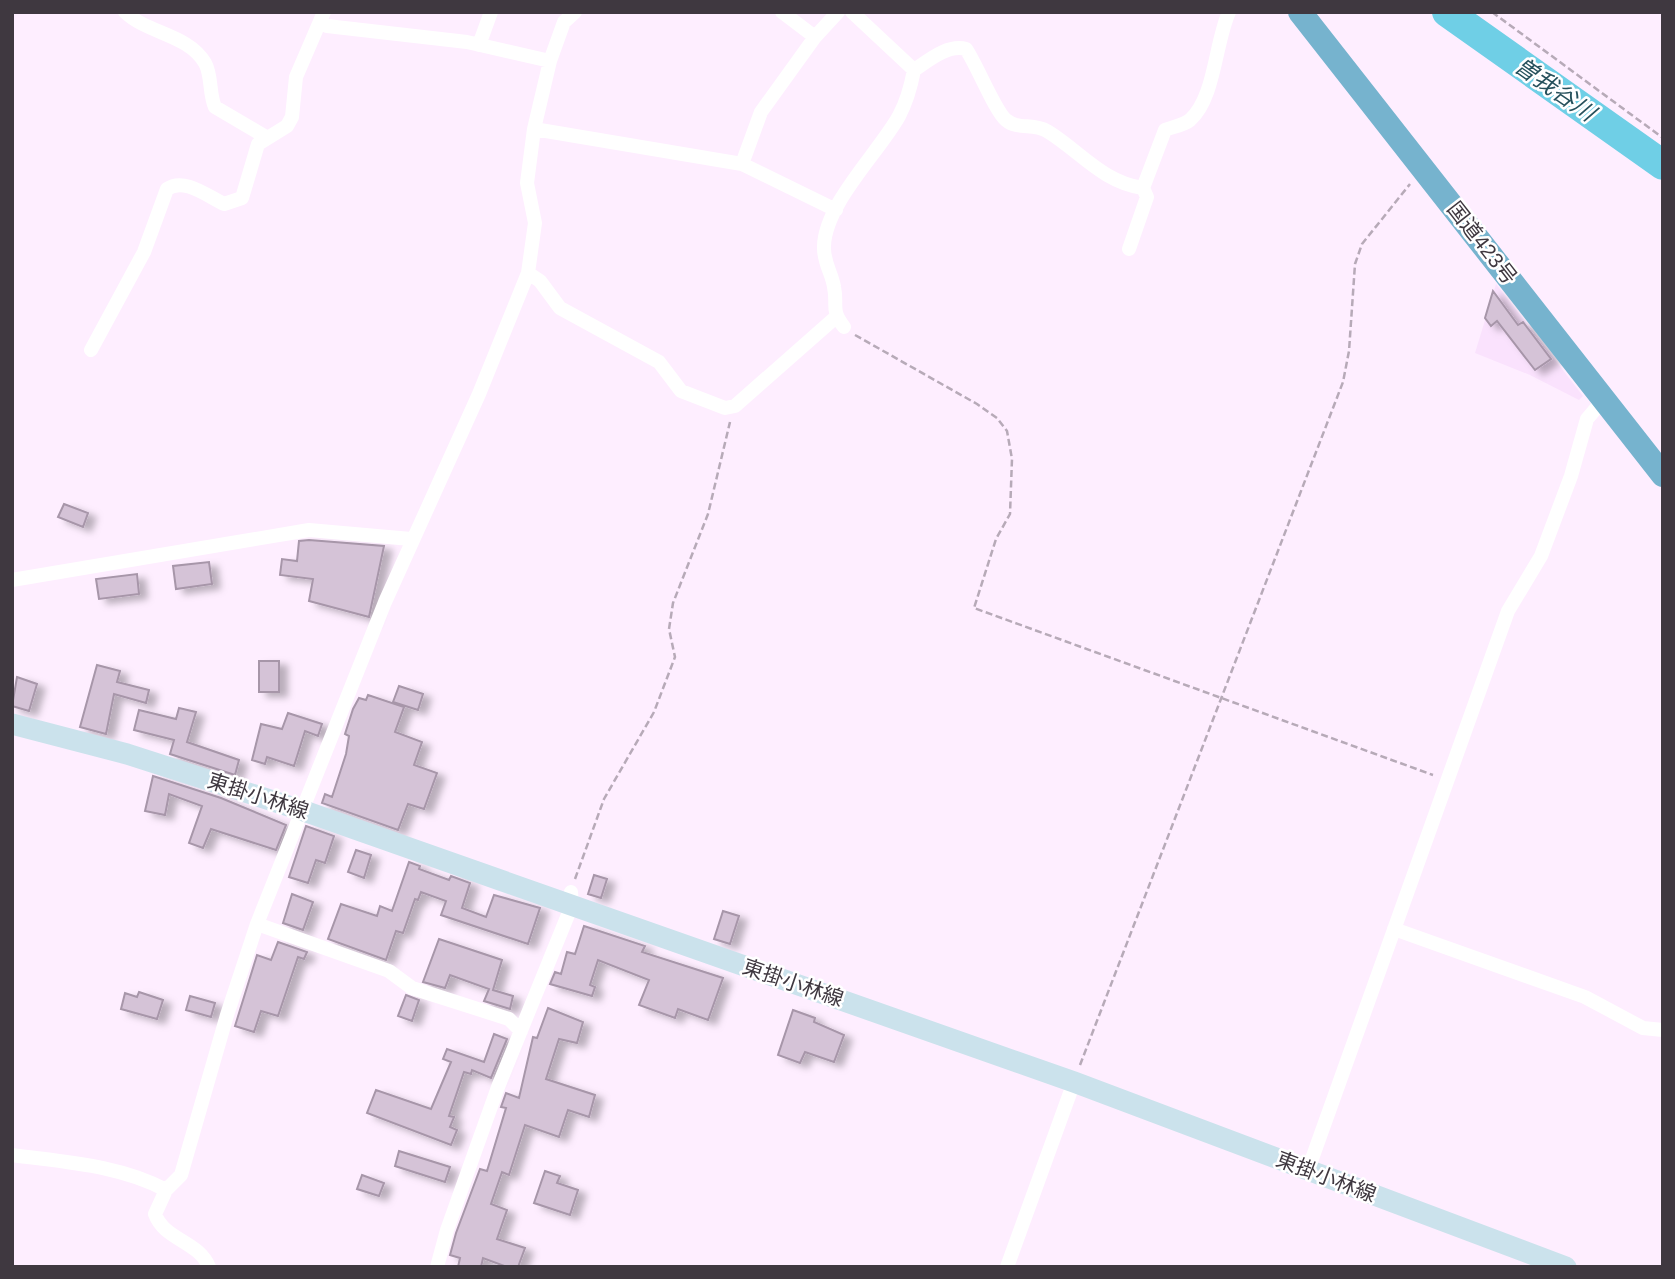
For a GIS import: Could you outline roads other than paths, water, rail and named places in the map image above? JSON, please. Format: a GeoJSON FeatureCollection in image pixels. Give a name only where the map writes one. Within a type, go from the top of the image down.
{"type":"FeatureCollection","features":[{"type":"Feature","properties":{"kind":"highway","name":"国道423号"},"geometry":{"type":"LineString","coordinates":[[1300,12],[1663,475]]}},
{"type":"Feature","properties":{"kind":"main road","name":"東掛小林線"},"geometry":{"type":"LineString","coordinates":[[12,724],[127,754],[571,899],[1074,1082],[1566,1267]]}},
{"type":"Feature","properties":{"kind":"street"},"geometry":{"type":"LineString","coordinates":[[125,12],[199,54],[207,66],[215,107],[265,136]]}},
{"type":"Feature","properties":{"kind":"street"},"geometry":{"type":"LineString","coordinates":[[479,45],[491,12]]}},
{"type":"Feature","properties":{"kind":"street"},"geometry":{"type":"LineString","coordinates":[[209,1267],[196,1250],[159,1226],[155,1214],[166,1190],[181,1175],[227,1015],[257,924],[411,539],[479,394],[528,273],[534,223],[527,183],[534,130],[550,61],[564,22],[575,12]]}},
{"type":"Feature","properties":{"kind":"street"},"geometry":{"type":"LineString","coordinates":[[782,12],[815,37]]}},
{"type":"Feature","properties":{"kind":"street"},"geometry":{"type":"LineString","coordinates":[[742,164],[761,112],[815,37],[838,12]]}},
{"type":"Feature","properties":{"kind":"street"},"geometry":{"type":"LineString","coordinates":[[852,12],[914,70]]}},
{"type":"Feature","properties":{"kind":"street"},"geometry":{"type":"LineString","coordinates":[[1129,249],[1147,197],[1143,188],[1165,130],[1190,121],[1202,102],[1211,83],[1219,34],[1229,12]]}},
{"type":"Feature","properties":{"kind":"street"},"geometry":{"type":"LineString","coordinates":[[91,350],[144,252],[167,190],[175,184],[184,184],[224,204],[242,198],[258,144],[265,136],[287,126],[292,117],[296,77],[303,55],[323,17]]}},
{"type":"Feature","properties":{"kind":"street"},"geometry":{"type":"LineString","coordinates":[[323,17],[327,26],[415,34],[550,61]]}},
{"type":"Feature","properties":{"kind":"street"},"geometry":{"type":"LineString","coordinates":[[528,273],[540,281],[560,308],[659,362],[681,391],[730,408],[839,322],[835,288],[825,265],[824,244],[836,210],[899,116],[909,94],[914,70],[940,53],[960,47],[967,49],[1004,120],[1017,126],[1035,125],[1048,131],[1105,175],[1125,185],[1143,188]]}},
{"type":"Feature","properties":{"kind":"street"},"geometry":{"type":"LineString","coordinates":[[534,130],[742,164],[836,210]]}},
{"type":"Feature","properties":{"kind":"street"},"geometry":{"type":"LineString","coordinates":[[1308,1170],[1508,611],[1541,556],[1571,476],[1587,419],[1604,399]]}},
{"type":"Feature","properties":{"kind":"street"},"geometry":{"type":"LineString","coordinates":[[12,580],[309,530],[411,539]]}},
{"type":"Feature","properties":{"kind":"street"},"geometry":{"type":"LineString","coordinates":[[437,1267],[447,1230],[571,899]]}},
{"type":"Feature","properties":{"kind":"street"},"geometry":{"type":"LineString","coordinates":[[257,924],[389,971],[412,988],[509,1019],[521,1031]]}},
{"type":"Feature","properties":{"kind":"street"},"geometry":{"type":"LineString","coordinates":[[1394,929],[1585,997],[1643,1028],[1663,1030]]}},
{"type":"Feature","properties":{"kind":"street"},"geometry":{"type":"LineString","coordinates":[[1007,1267],[1074,1082]]}},
{"type":"Feature","properties":{"kind":"street"},"geometry":{"type":"LineString","coordinates":[[12,1155],[144,1178],[166,1190]]}},
{"type":"Feature","properties":{"kind":"waterway","name":"曽我谷川"},"geometry":{"type":"LineString","coordinates":[[1447,12],[1663,165]]}}]}
